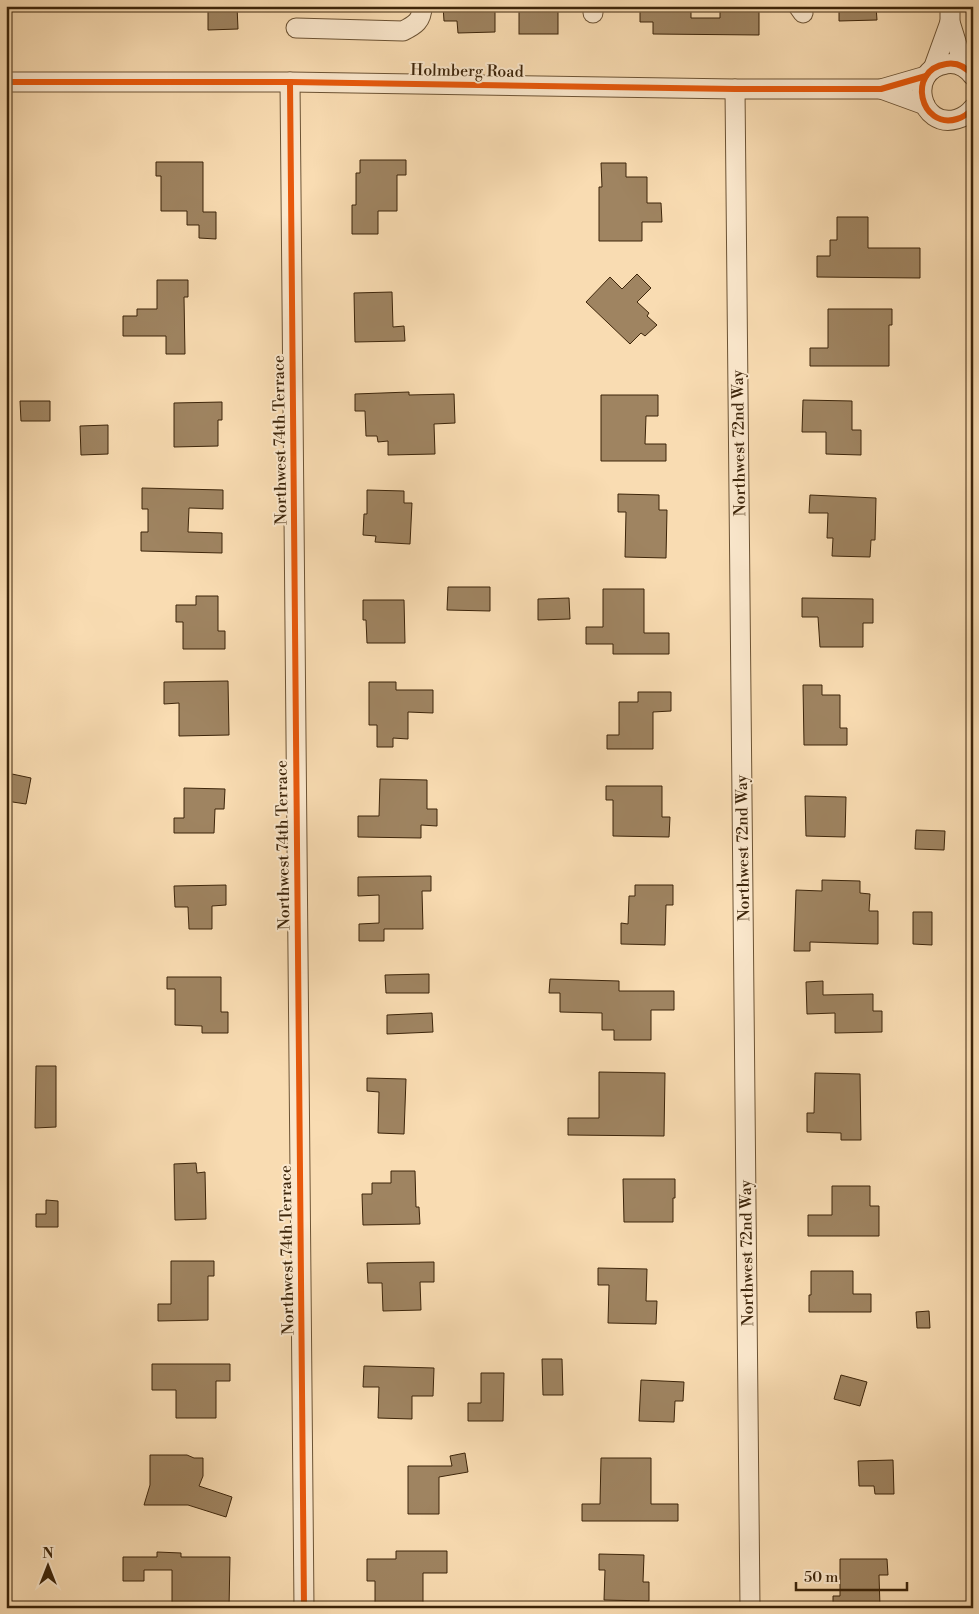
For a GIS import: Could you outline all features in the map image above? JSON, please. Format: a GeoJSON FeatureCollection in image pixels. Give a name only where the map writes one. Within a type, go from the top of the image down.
{"type":"FeatureCollection","features":[{"type":"Feature","properties":{"kind":"street"},"geometry":{"type":"LineString","coordinates":[[296,28],[403,31],[417,24],[422,12],[422,6]]}},
{"type":"Feature","properties":{"kind":"street"},"geometry":{"type":"LineString","coordinates":[[950,14],[970,72]]}},
{"type":"Feature","properties":{"kind":"street"},"geometry":{"type":"LineString","coordinates":[[925,105],[921,90],[950,14]]}},
{"type":"Feature","properties":{"kind":"street","name":"Holmberg Road"},"geometry":{"type":"LineString","coordinates":[[6,82],[290,82],[735,89],[881,89],[948,64],[970,72]]}},
{"type":"Feature","properties":{"kind":"street","name":"Northwest 74th Terrace"},"geometry":{"type":"LineString","coordinates":[[290,82],[304,1608]]}},
{"type":"Feature","properties":{"kind":"street","name":"Northwest 72nd Way"},"geometry":{"type":"LineString","coordinates":[[735,89],[750,1608]]}},
{"type":"Feature","properties":{"kind":"street","name":"Holmberg Road"},"geometry":{"type":"LineString","coordinates":[[881,89],[925,105],[930,112],[946,120],[955,120],[973,108]]}},
{"type":"Feature","properties":{"kind":"building"},"geometry":{"type":"Polygon","coordinates":[[[208,6],[237,6],[238,29],[208,30],[208,6]]]}},
{"type":"Feature","properties":{"kind":"building"},"geometry":{"type":"Polygon","coordinates":[[[443,6],[484,6],[484,10],[495,9],[495,32],[458,33],[457,21],[444,21],[443,6]]]}},
{"type":"Feature","properties":{"kind":"building"},"geometry":{"type":"Polygon","coordinates":[[[519,6],[558,6],[558,34],[519,34],[519,6]]]}},
{"type":"Feature","properties":{"kind":"building"},"geometry":{"type":"Polygon","coordinates":[[[640,6],[680,6],[680,10],[691,10],[691,18],[720,18],[720,6],[759,6],[759,35],[653,34],[653,22],[640,22],[640,6]]]}},
{"type":"Feature","properties":{"kind":"building"},"geometry":{"type":"Polygon","coordinates":[[[839,6],[876,6],[877,20],[839,21],[839,6]]]}},
{"type":"Feature","properties":{"kind":"building"},"geometry":{"type":"Polygon","coordinates":[[[360,160],[406,160],[406,175],[397,175],[397,211],[378,211],[378,234],[352,234],[352,205],[356,205],[356,173],[360,173],[360,160]]]}},
{"type":"Feature","properties":{"kind":"building"},"geometry":{"type":"Polygon","coordinates":[[[156,162],[203,162],[203,212],[216,212],[216,239],[199,238],[199,225],[187,225],[187,211],[161,211],[161,176],[156,176],[156,162]]]}},
{"type":"Feature","properties":{"kind":"building"},"geometry":{"type":"Polygon","coordinates":[[[601,163],[626,163],[626,177],[647,177],[647,203],[661,203],[662,222],[642,222],[642,241],[599,241],[599,187],[602,187],[601,163]]]}},
{"type":"Feature","properties":{"kind":"building"},"geometry":{"type":"Polygon","coordinates":[[[837,217],[868,217],[868,248],[920,248],[920,278],[817,277],[817,256],[830,256],[830,240],[837,240],[837,217]]]}},
{"type":"Feature","properties":{"kind":"building"},"geometry":{"type":"Polygon","coordinates":[[[637,274],[651,288],[637,302],[649,313],[647,316],[657,325],[645,336],[641,333],[630,344],[586,302],[610,277],[622,289],[637,274]]]}},
{"type":"Feature","properties":{"kind":"building"},"geometry":{"type":"Polygon","coordinates":[[[157,280],[188,280],[188,297],[184,297],[185,354],[166,354],[166,336],[123,336],[123,316],[137,316],[137,309],[157,309],[157,280]]]}},
{"type":"Feature","properties":{"kind":"building"},"geometry":{"type":"Polygon","coordinates":[[[392,292],[393,327],[404,326],[405,341],[355,342],[354,293],[392,292]]]}},
{"type":"Feature","properties":{"kind":"building"},"geometry":{"type":"Polygon","coordinates":[[[828,309],[892,309],[892,325],[889,325],[889,366],[810,366],[810,348],[828,348],[828,309]]]}},
{"type":"Feature","properties":{"kind":"building"},"geometry":{"type":"Polygon","coordinates":[[[409,392],[409,395],[454,394],[455,423],[434,424],[435,454],[388,455],[388,441],[378,442],[377,436],[366,436],[365,411],[355,411],[355,394],[409,392]]]}},
{"type":"Feature","properties":{"kind":"building"},"geometry":{"type":"Polygon","coordinates":[[[601,395],[658,395],[658,416],[646,416],[645,444],[666,444],[666,461],[601,461],[601,395]]]}},
{"type":"Feature","properties":{"kind":"building"},"geometry":{"type":"Polygon","coordinates":[[[803,400],[852,401],[852,430],[861,430],[861,455],[826,454],[826,432],[802,432],[803,400]]]}},
{"type":"Feature","properties":{"kind":"building"},"geometry":{"type":"Polygon","coordinates":[[[20,401],[50,401],[50,421],[21,421],[20,401]]]}},
{"type":"Feature","properties":{"kind":"building"},"geometry":{"type":"Polygon","coordinates":[[[222,402],[222,420],[218,420],[218,446],[174,447],[174,403],[222,402]]]}},
{"type":"Feature","properties":{"kind":"building"},"geometry":{"type":"Polygon","coordinates":[[[108,425],[108,454],[81,455],[80,426],[108,425]]]}},
{"type":"Feature","properties":{"kind":"building"},"geometry":{"type":"Polygon","coordinates":[[[142,488],[223,490],[223,509],[189,508],[188,532],[222,533],[222,553],[141,551],[141,532],[148,532],[148,509],[142,509],[142,488]]]}},
{"type":"Feature","properties":{"kind":"building"},"geometry":{"type":"Polygon","coordinates":[[[367,490],[404,491],[404,503],[412,503],[410,544],[375,542],[376,536],[363,535],[364,514],[367,514],[367,490]]]}},
{"type":"Feature","properties":{"kind":"building"},"geometry":{"type":"Polygon","coordinates":[[[618,494],[659,495],[659,510],[667,510],[666,558],[625,557],[626,512],[618,512],[618,494]]]}},
{"type":"Feature","properties":{"kind":"building"},"geometry":{"type":"Polygon","coordinates":[[[810,495],[876,498],[875,540],[871,540],[870,557],[832,556],[833,538],[827,538],[828,513],[809,513],[810,495]]]}},
{"type":"Feature","properties":{"kind":"building"},"geometry":{"type":"Polygon","coordinates":[[[448,587],[490,587],[490,611],[447,610],[448,587]]]}},
{"type":"Feature","properties":{"kind":"building"},"geometry":{"type":"Polygon","coordinates":[[[603,589],[644,589],[644,633],[669,633],[669,654],[613,654],[613,644],[586,644],[586,627],[603,627],[603,589]]]}},
{"type":"Feature","properties":{"kind":"building"},"geometry":{"type":"Polygon","coordinates":[[[196,596],[218,596],[218,631],[225,631],[225,649],[183,649],[183,622],[176,622],[176,605],[196,605],[196,596]]]}},
{"type":"Feature","properties":{"kind":"building"},"geometry":{"type":"Polygon","coordinates":[[[569,598],[570,619],[538,620],[538,599],[569,598]]]}},
{"type":"Feature","properties":{"kind":"building"},"geometry":{"type":"Polygon","coordinates":[[[802,598],[873,599],[873,623],[863,623],[863,647],[820,647],[818,617],[802,617],[802,598]]]}},
{"type":"Feature","properties":{"kind":"building"},"geometry":{"type":"Polygon","coordinates":[[[363,600],[404,600],[405,643],[367,643],[366,620],[363,620],[363,600]]]}},
{"type":"Feature","properties":{"kind":"building"},"geometry":{"type":"Polygon","coordinates":[[[228,681],[229,735],[179,736],[179,703],[164,704],[164,682],[228,681]]]}},
{"type":"Feature","properties":{"kind":"building"},"geometry":{"type":"Polygon","coordinates":[[[369,682],[396,682],[396,690],[433,690],[433,713],[408,712],[408,739],[393,738],[393,747],[377,747],[377,725],[369,725],[369,682]]]}},
{"type":"Feature","properties":{"kind":"building"},"geometry":{"type":"Polygon","coordinates":[[[803,685],[822,685],[822,695],[840,695],[840,728],[847,728],[847,745],[804,745],[803,685]]]}},
{"type":"Feature","properties":{"kind":"building"},"geometry":{"type":"Polygon","coordinates":[[[638,692],[671,692],[671,711],[653,712],[653,749],[607,749],[607,735],[619,735],[619,702],[638,702],[638,692]]]}},
{"type":"Feature","properties":{"kind":"building"},"geometry":{"type":"Polygon","coordinates":[[[12,774],[31,778],[26,804],[6,801],[6,782],[11,783],[12,774]]]}},
{"type":"Feature","properties":{"kind":"building"},"geometry":{"type":"Polygon","coordinates":[[[380,779],[427,780],[427,809],[437,809],[437,826],[421,825],[421,838],[358,837],[358,816],[379,816],[380,779]]]}},
{"type":"Feature","properties":{"kind":"building"},"geometry":{"type":"Polygon","coordinates":[[[606,786],[662,786],[662,817],[670,817],[669,837],[613,836],[613,800],[606,800],[606,786]]]}},
{"type":"Feature","properties":{"kind":"building"},"geometry":{"type":"Polygon","coordinates":[[[184,788],[225,789],[224,809],[215,809],[214,833],[174,833],[174,818],[184,818],[184,788]]]}},
{"type":"Feature","properties":{"kind":"building"},"geometry":{"type":"Polygon","coordinates":[[[805,796],[846,797],[845,837],[806,836],[805,796]]]}},
{"type":"Feature","properties":{"kind":"building"},"geometry":{"type":"Polygon","coordinates":[[[916,830],[945,831],[944,850],[915,849],[916,830]]]}},
{"type":"Feature","properties":{"kind":"building"},"geometry":{"type":"Polygon","coordinates":[[[431,876],[431,891],[422,891],[423,929],[384,929],[384,941],[359,941],[359,924],[379,923],[379,895],[358,896],[358,877],[431,876]]]}},
{"type":"Feature","properties":{"kind":"building"},"geometry":{"type":"Polygon","coordinates":[[[822,880],[860,881],[860,893],[870,894],[869,911],[878,911],[878,944],[810,942],[810,951],[794,951],[796,890],[822,891],[822,880]]]}},
{"type":"Feature","properties":{"kind":"building"},"geometry":{"type":"Polygon","coordinates":[[[226,885],[226,905],[212,906],[212,929],[189,929],[188,907],[175,907],[174,886],[226,885]]]}},
{"type":"Feature","properties":{"kind":"building"},"geometry":{"type":"Polygon","coordinates":[[[635,885],[673,885],[673,905],[666,905],[665,945],[621,944],[621,923],[628,924],[629,896],[635,896],[635,885]]]}},
{"type":"Feature","properties":{"kind":"building"},"geometry":{"type":"Polygon","coordinates":[[[913,912],[932,912],[932,945],[913,944],[913,912]]]}},
{"type":"Feature","properties":{"kind":"building"},"geometry":{"type":"Polygon","coordinates":[[[429,974],[429,993],[386,993],[385,975],[429,974]]]}},
{"type":"Feature","properties":{"kind":"building"},"geometry":{"type":"Polygon","coordinates":[[[167,977],[221,977],[221,1012],[228,1012],[228,1033],[202,1033],[202,1026],[175,1025],[175,989],[167,989],[167,977]]]}},
{"type":"Feature","properties":{"kind":"building"},"geometry":{"type":"Polygon","coordinates":[[[550,979],[619,981],[619,991],[674,991],[674,1010],[651,1010],[651,1040],[614,1040],[614,1030],[602,1030],[602,1013],[560,1012],[560,993],[549,993],[550,979]]]}},
{"type":"Feature","properties":{"kind":"building"},"geometry":{"type":"Polygon","coordinates":[[[823,981],[823,995],[873,994],[873,1011],[882,1011],[882,1032],[835,1033],[835,1013],[807,1014],[806,982],[823,981]]]}},
{"type":"Feature","properties":{"kind":"building"},"geometry":{"type":"Polygon","coordinates":[[[432,1013],[433,1032],[387,1034],[387,1015],[432,1013]]]}},
{"type":"Feature","properties":{"kind":"building"},"geometry":{"type":"Polygon","coordinates":[[[36,1066],[56,1066],[56,1127],[35,1128],[36,1066]]]}},
{"type":"Feature","properties":{"kind":"building"},"geometry":{"type":"Polygon","coordinates":[[[599,1072],[665,1073],[664,1136],[568,1135],[568,1118],[599,1118],[599,1072]]]}},
{"type":"Feature","properties":{"kind":"building"},"geometry":{"type":"Polygon","coordinates":[[[815,1073],[860,1074],[861,1140],[841,1140],[841,1133],[807,1132],[807,1113],[814,1113],[815,1073]]]}},
{"type":"Feature","properties":{"kind":"building"},"geometry":{"type":"Polygon","coordinates":[[[367,1078],[406,1079],[404,1134],[378,1133],[379,1092],[367,1091],[367,1078]]]}},
{"type":"Feature","properties":{"kind":"building"},"geometry":{"type":"Polygon","coordinates":[[[196,1163],[197,1173],[205,1172],[206,1219],[175,1220],[174,1164],[196,1163]]]}},
{"type":"Feature","properties":{"kind":"building"},"geometry":{"type":"Polygon","coordinates":[[[391,1171],[415,1171],[416,1207],[419,1207],[420,1224],[363,1225],[362,1194],[372,1194],[372,1183],[391,1183],[391,1171]]]}},
{"type":"Feature","properties":{"kind":"building"},"geometry":{"type":"Polygon","coordinates":[[[623,1179],[675,1179],[673,1222],[624,1222],[623,1179]]]}},
{"type":"Feature","properties":{"kind":"building"},"geometry":{"type":"Polygon","coordinates":[[[832,1186],[870,1186],[870,1206],[879,1206],[879,1236],[808,1236],[808,1215],[832,1215],[832,1186]]]}},
{"type":"Feature","properties":{"kind":"building"},"geometry":{"type":"Polygon","coordinates":[[[46,1200],[58,1201],[58,1227],[36,1227],[36,1214],[46,1214],[46,1200]]]}},
{"type":"Feature","properties":{"kind":"building"},"geometry":{"type":"Polygon","coordinates":[[[171,1261],[214,1261],[214,1276],[208,1276],[208,1320],[158,1321],[158,1304],[171,1304],[171,1261]]]}},
{"type":"Feature","properties":{"kind":"building"},"geometry":{"type":"Polygon","coordinates":[[[434,1262],[434,1282],[420,1282],[421,1310],[383,1311],[382,1283],[368,1283],[367,1263],[434,1262]]]}},
{"type":"Feature","properties":{"kind":"building"},"geometry":{"type":"Polygon","coordinates":[[[598,1268],[647,1269],[646,1301],[657,1301],[656,1324],[608,1323],[609,1285],[598,1285],[598,1268]]]}},
{"type":"Feature","properties":{"kind":"building"},"geometry":{"type":"Polygon","coordinates":[[[811,1271],[853,1271],[853,1294],[871,1294],[871,1312],[809,1312],[811,1271]]]}},
{"type":"Feature","properties":{"kind":"building"},"geometry":{"type":"Polygon","coordinates":[[[929,1311],[930,1328],[917,1328],[916,1312],[929,1311]]]}},
{"type":"Feature","properties":{"kind":"building"},"geometry":{"type":"Polygon","coordinates":[[[542,1359],[562,1359],[563,1395],[543,1395],[542,1359]]]}},
{"type":"Feature","properties":{"kind":"building"},"geometry":{"type":"Polygon","coordinates":[[[152,1364],[230,1364],[230,1381],[216,1381],[216,1418],[176,1418],[176,1390],[152,1390],[152,1364]]]}},
{"type":"Feature","properties":{"kind":"building"},"geometry":{"type":"Polygon","coordinates":[[[364,1366],[434,1368],[433,1396],[412,1396],[412,1419],[378,1418],[379,1387],[363,1387],[364,1366]]]}},
{"type":"Feature","properties":{"kind":"building"},"geometry":{"type":"Polygon","coordinates":[[[481,1373],[504,1373],[503,1421],[468,1421],[468,1403],[481,1403],[481,1373]]]}},
{"type":"Feature","properties":{"kind":"building"},"geometry":{"type":"Polygon","coordinates":[[[841,1375],[867,1382],[860,1406],[834,1399],[841,1375]]]}},
{"type":"Feature","properties":{"kind":"building"},"geometry":{"type":"Polygon","coordinates":[[[641,1380],[684,1382],[683,1401],[675,1401],[674,1422],[639,1421],[641,1380]]]}},
{"type":"Feature","properties":{"kind":"building"},"geometry":{"type":"Polygon","coordinates":[[[465,1453],[468,1472],[439,1477],[439,1514],[408,1514],[408,1466],[452,1466],[450,1456],[465,1453]]]}},
{"type":"Feature","properties":{"kind":"building"},"geometry":{"type":"Polygon","coordinates":[[[150,1455],[187,1455],[194,1458],[203,1458],[203,1476],[199,1486],[232,1497],[226,1517],[188,1505],[144,1505],[150,1485],[150,1455]]]}},
{"type":"Feature","properties":{"kind":"building"},"geometry":{"type":"Polygon","coordinates":[[[601,1458],[651,1458],[651,1504],[678,1504],[678,1521],[582,1521],[582,1504],[600,1504],[601,1458]]]}},
{"type":"Feature","properties":{"kind":"building"},"geometry":{"type":"Polygon","coordinates":[[[893,1460],[894,1494],[875,1494],[874,1486],[859,1486],[858,1461],[893,1460]]]}},
{"type":"Feature","properties":{"kind":"building"},"geometry":{"type":"Polygon","coordinates":[[[396,1551],[447,1551],[447,1573],[423,1573],[423,1604],[413,1604],[413,1608],[375,1608],[375,1581],[367,1581],[367,1559],[396,1559],[396,1551]]]}},
{"type":"Feature","properties":{"kind":"building"},"geometry":{"type":"Polygon","coordinates":[[[157,1552],[181,1553],[181,1557],[230,1557],[229,1608],[172,1608],[172,1570],[144,1570],[144,1581],[123,1581],[123,1557],[157,1557],[157,1552]]]}},
{"type":"Feature","properties":{"kind":"building"},"geometry":{"type":"Polygon","coordinates":[[[599,1554],[644,1555],[643,1582],[649,1582],[649,1601],[604,1600],[605,1570],[599,1570],[599,1554]]]}},
{"type":"Feature","properties":{"kind":"building"},"geometry":{"type":"Polygon","coordinates":[[[840,1559],[887,1559],[888,1575],[879,1575],[880,1607],[833,1608],[833,1596],[840,1596],[840,1559]]]}},
{"type":"Feature","properties":{"kind":"cycle path"},"geometry":{"type":"LineString","coordinates":[[973,76],[961,66],[946,64],[933,69],[926,77],[922,87],[923,98],[927,108],[934,116],[944,120],[957,119],[966,115],[973,108]]}},
{"type":"Feature","properties":{"kind":"cycle path"},"geometry":{"type":"LineString","coordinates":[[6,82],[290,82],[735,89],[881,89],[926,76]]}},
{"type":"Feature","properties":{"kind":"cycle path"},"geometry":{"type":"LineString","coordinates":[[290,82],[304,1608]]}}]}
